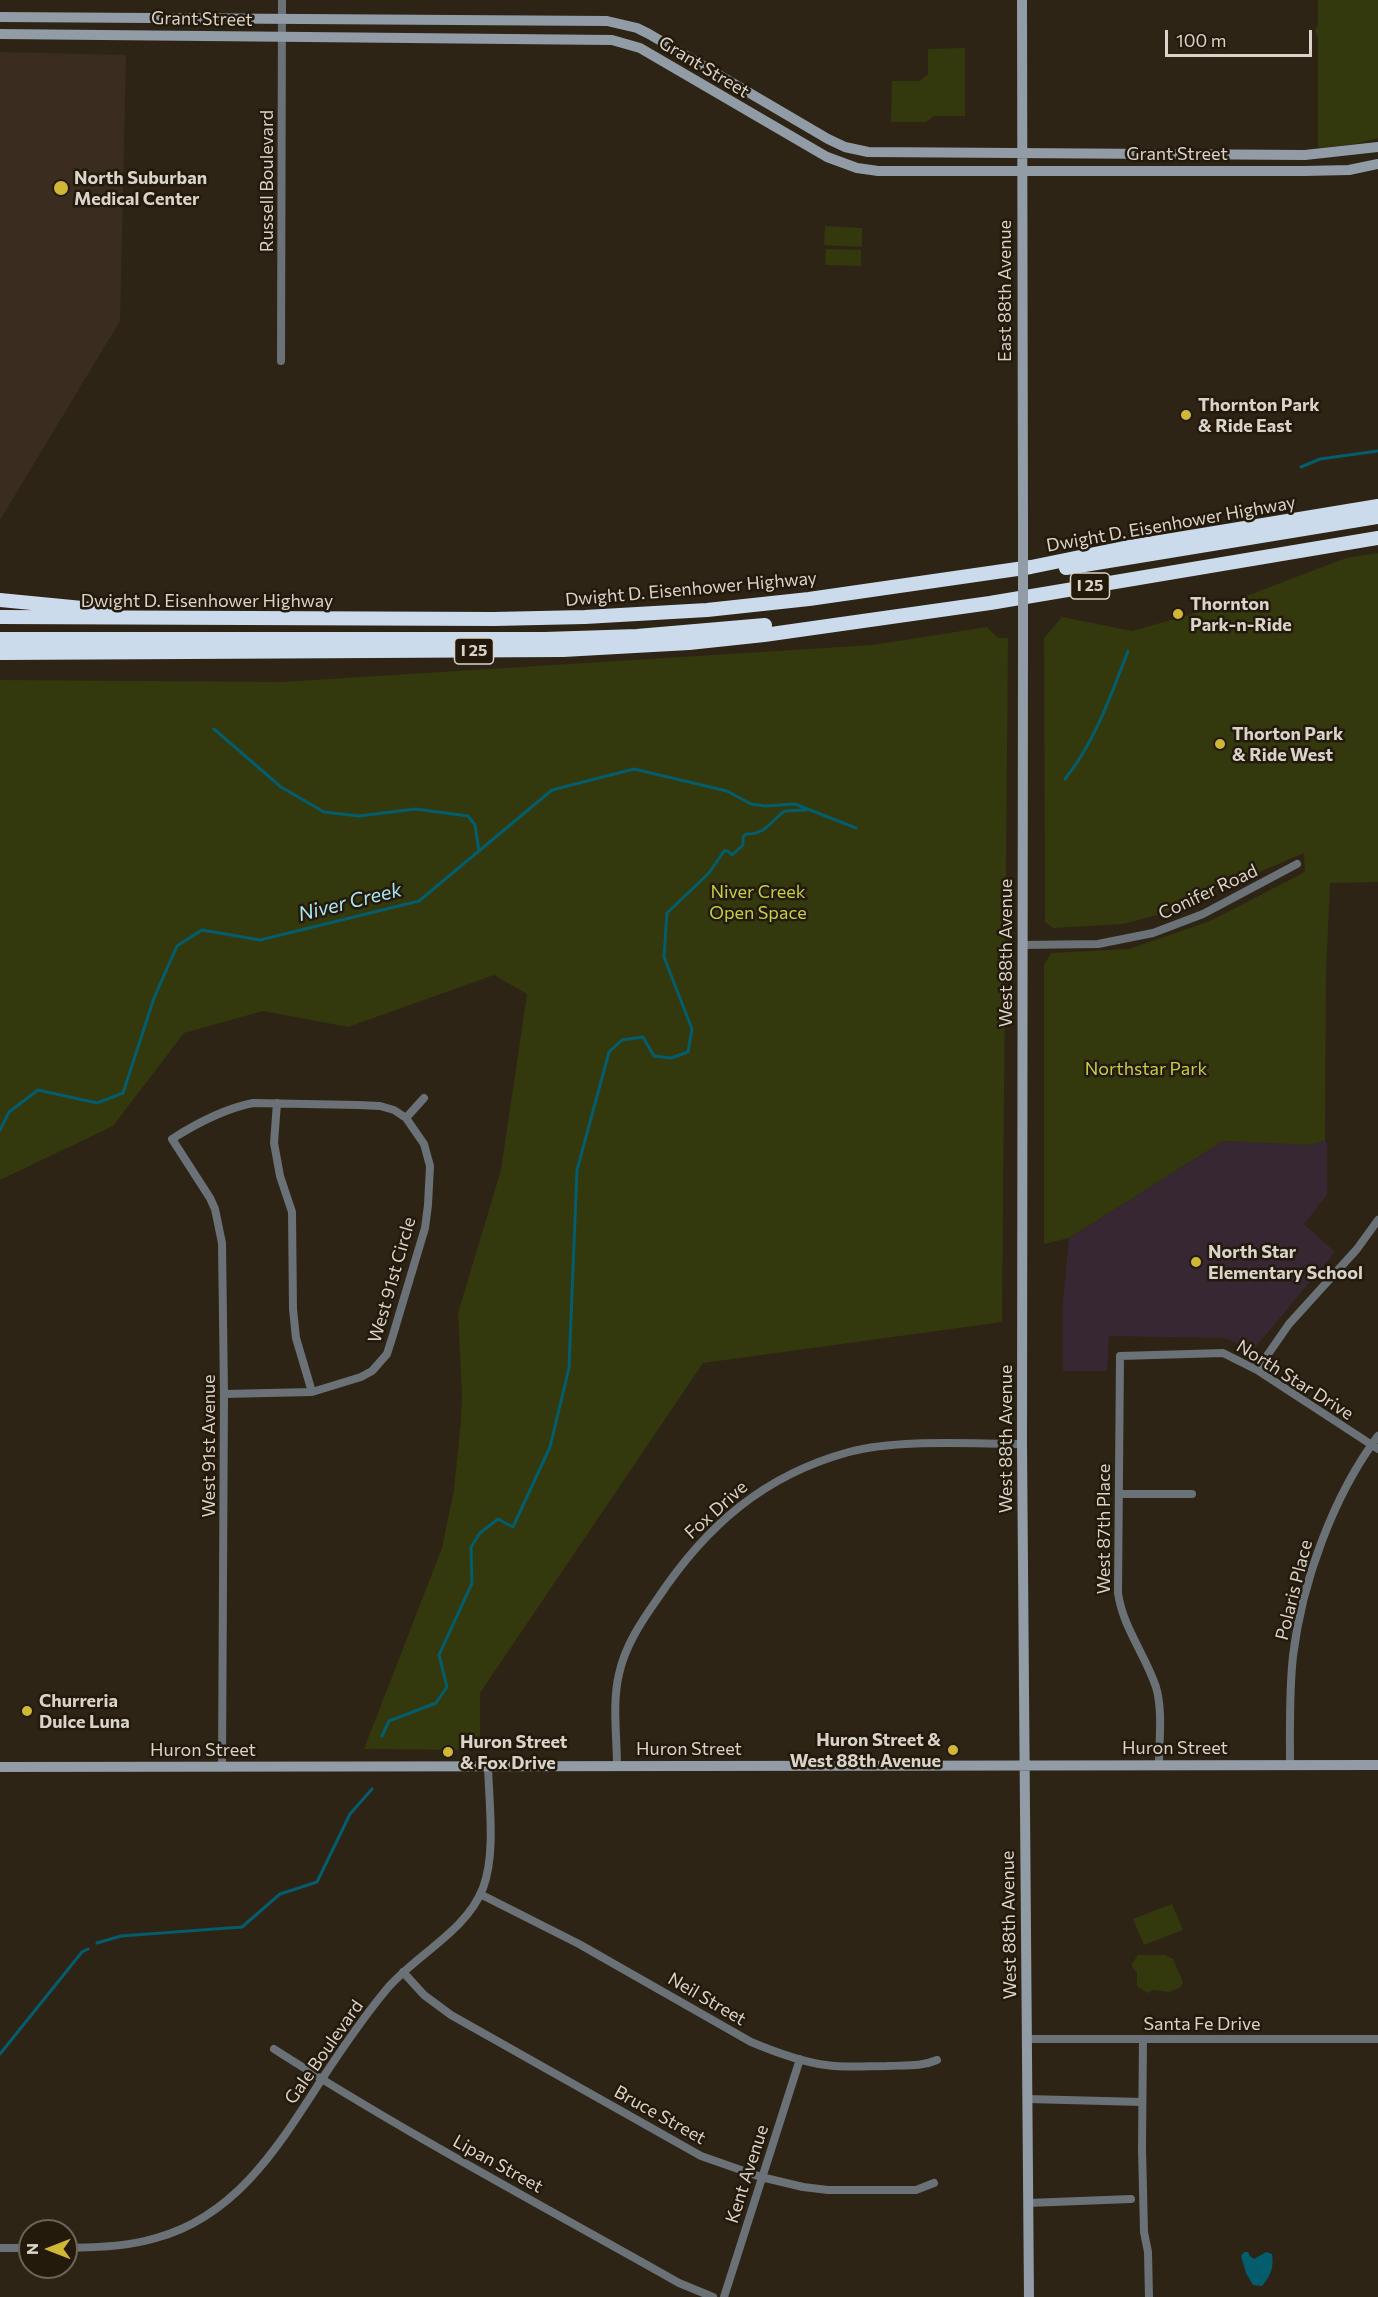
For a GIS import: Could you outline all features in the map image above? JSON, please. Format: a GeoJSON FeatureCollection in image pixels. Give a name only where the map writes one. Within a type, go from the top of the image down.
{"type":"FeatureCollection","features":[{"type":"Feature","properties":{"kind":"highway","name":"Dwight D. Eisenhower Highway"},"geometry":{"type":"LineString","coordinates":[[0,617],[494,619],[644,614],[809,599],[1031,567],[1124,548],[1378,506]]}},
{"type":"Feature","properties":{"kind":"highway"},"geometry":{"type":"LineString","coordinates":[[1031,567],[1086,566],[1378,517]]}},
{"type":"Feature","properties":{"kind":"highway","name":"I 25"},"geometry":{"type":"LineString","coordinates":[[0,653],[580,649],[689,643],[990,603],[1378,538]]}},
{"type":"Feature","properties":{"kind":"highway"},"geometry":{"type":"LineString","coordinates":[[0,600],[205,619]]}},
{"type":"Feature","properties":{"kind":"highway"},"geometry":{"type":"LineString","coordinates":[[0,639],[486,640],[616,637],[764,625],[802,629]]}},
{"type":"Feature","properties":{"kind":"main road","name":"East 88th Avenue"},"geometry":{"type":"LineString","coordinates":[[1022,0],[1023,581]]}},
{"type":"Feature","properties":{"kind":"main road","name":"Grant Street"},"geometry":{"type":"LineString","coordinates":[[0,17],[607,21],[620,23],[649,34],[845,147],[887,153],[1305,155],[1378,147]]}},
{"type":"Feature","properties":{"kind":"main road","name":"Grant Street"},"geometry":{"type":"LineString","coordinates":[[0,34],[590,38],[621,41],[640,48],[818,153],[843,164],[878,171],[1305,171],[1349,170],[1378,164]]}},
{"type":"Feature","properties":{"kind":"main road","name":"West 88th Avenue"},"geometry":{"type":"LineString","coordinates":[[1023,581],[1022,1444],[1029,2297]]}},
{"type":"Feature","properties":{"kind":"main road","name":"Huron Street"},"geometry":{"type":"LineString","coordinates":[[0,1767],[1378,1766]]}},
{"type":"Feature","properties":{"kind":"street","name":"Russell Boulevard"},"geometry":{"type":"LineString","coordinates":[[281,361],[282,0]]}},
{"type":"Feature","properties":{"kind":"street","name":"Conifer Road"},"geometry":{"type":"LineString","coordinates":[[1022,945],[1098,944],[1153,933],[1203,914],[1297,864]]}},
{"type":"Feature","properties":{"kind":"street"},"geometry":{"type":"LineString","coordinates":[[312,1392],[296,1338],[293,1309],[292,1212],[280,1176],[274,1143],[277,1103],[380,1106],[394,1110],[406,1118],[424,1098]]}},
{"type":"Feature","properties":{"kind":"street","name":"West 91st Avenue"},"geometry":{"type":"LineString","coordinates":[[222,1767],[224,1394],[221,1230],[210,1198],[172,1139],[200,1121],[238,1106],[253,1103],[277,1103]]}},
{"type":"Feature","properties":{"kind":"street","name":"West 91st Circle"},"geometry":{"type":"LineString","coordinates":[[224,1394],[312,1392],[361,1377],[372,1371],[387,1354],[425,1228],[430,1173],[424,1144],[406,1118]]}},
{"type":"Feature","properties":{"kind":"street"},"geometry":{"type":"LineString","coordinates":[[1257,1370],[1289,1324],[1357,1249],[1378,1220]]}},
{"type":"Feature","properties":{"kind":"street","name":"North Star Drive"},"geometry":{"type":"LineString","coordinates":[[1119,1356],[1223,1353],[1257,1370],[1375,1447]]}},
{"type":"Feature","properties":{"kind":"street","name":"West 87th Place"},"geometry":{"type":"LineString","coordinates":[[1119,1356],[1118,1593],[1123,1617],[1156,1688],[1160,1709],[1159,1765]]}},
{"type":"Feature","properties":{"kind":"street","name":"Polaris Place"},"geometry":{"type":"LineString","coordinates":[[1290,1765],[1291,1685],[1302,1607],[1325,1532],[1336,1508],[1375,1447],[1378,1436]]}},
{"type":"Feature","properties":{"kind":"street","name":"Fox Drive"},"geometry":{"type":"LineString","coordinates":[[617,1766],[618,1676],[633,1635],[695,1548],[744,1502],[783,1478],[850,1452],[894,1446],[1022,1444]]}},
{"type":"Feature","properties":{"kind":"street"},"geometry":{"type":"LineString","coordinates":[[1119,1494],[1192,1494]]}},
{"type":"Feature","properties":{"kind":"street","name":"Gale Boulevard"},"geometry":{"type":"LineString","coordinates":[[78,2248],[115,2246],[147,2241],[169,2234],[209,2214],[257,2174],[365,2016],[403,1972],[462,1920],[480,1894],[487,1874],[489,1856],[488,1766]]}},
{"type":"Feature","properties":{"kind":"street","name":"Neil Street"},"geometry":{"type":"LineString","coordinates":[[480,1894],[579,1944],[751,2042],[800,2059],[838,2066],[914,2065],[928,2064],[937,2060]]}},
{"type":"Feature","properties":{"kind":"street","name":"Bruce Street"},"geometry":{"type":"LineString","coordinates":[[403,1972],[442,2009],[507,2048],[701,2156],[784,2184],[828,2190],[916,2190],[934,2183]]}},
{"type":"Feature","properties":{"kind":"street","name":"Santa Fe Drive"},"geometry":{"type":"LineString","coordinates":[[1027,2039],[1378,2039]]}},
{"type":"Feature","properties":{"kind":"street"},"geometry":{"type":"LineString","coordinates":[[1143,2039],[1144,2232],[1148,2252],[1149,2297]]}},
{"type":"Feature","properties":{"kind":"street","name":"Lipan Street"},"geometry":{"type":"LineString","coordinates":[[274,2049],[437,2148],[670,2278],[713,2297]]}},
{"type":"Feature","properties":{"kind":"street","name":"Kent Avenue"},"geometry":{"type":"LineString","coordinates":[[724,2297],[800,2059]]}},
{"type":"Feature","properties":{"kind":"street"},"geometry":{"type":"LineString","coordinates":[[1027,2099],[1142,2102]]}},
{"type":"Feature","properties":{"kind":"street"},"geometry":{"type":"LineString","coordinates":[[1028,2203],[1131,2199]]}},
{"type":"Feature","properties":{"kind":"street"},"geometry":{"type":"LineString","coordinates":[[0,2248],[18,2248]]}},
{"type":"Feature","properties":{"kind":"shaded area","name":"North Suburban Medical Center"},"geometry":{"type":"Polygon","coordinates":[[[0,52],[126,55],[120,321],[0,520],[0,52]]]}},
{"type":"Feature","properties":{"kind":"shaded area","name":"North Star Elementary School"},"geometry":{"type":"Polygon","coordinates":[[[1325,1140],[1327,1144],[1327,1195],[1304,1224],[1335,1252],[1253,1350],[1224,1338],[1109,1336],[1107,1371],[1063,1371],[1063,1301],[1069,1238],[1223,1141],[1311,1145],[1325,1140]]]}},
{"type":"Feature","properties":{"kind":"green space"},"geometry":{"type":"Polygon","coordinates":[[[1318,0],[1378,0],[1378,138],[1355,144],[1320,148],[1318,146],[1318,38],[1315,31],[1318,25],[1318,0]]]}},
{"type":"Feature","properties":{"kind":"green space"},"geometry":{"type":"Polygon","coordinates":[[[965,48],[965,116],[934,116],[926,122],[891,122],[892,81],[920,81],[928,74],[928,49],[965,48]]]}},
{"type":"Feature","properties":{"kind":"green space"},"geometry":{"type":"Polygon","coordinates":[[[825,226],[862,228],[862,247],[824,245],[825,226]]]}},
{"type":"Feature","properties":{"kind":"green space"},"geometry":{"type":"Polygon","coordinates":[[[826,249],[861,250],[861,266],[825,265],[826,249]]]}},
{"type":"Feature","properties":{"kind":"green space","name":"Northstar Park"},"geometry":{"type":"Polygon","coordinates":[[[1378,553],[1378,882],[1330,883],[1326,973],[1325,1140],[1311,1145],[1223,1141],[1069,1238],[1044,1244],[1044,965],[1051,953],[1129,949],[1210,921],[1305,872],[1304,853],[1161,914],[1123,924],[1053,928],[1045,922],[1044,638],[1062,617],[1132,631],[1220,606],[1346,558],[1378,553]]]}},
{"type":"Feature","properties":{"kind":"green space","name":"Niver Creek Open Space"},"geometry":{"type":"Polygon","coordinates":[[[987,627],[998,638],[1008,638],[1002,1322],[703,1363],[480,1693],[480,1750],[364,1749],[442,1548],[454,1490],[461,1421],[458,1313],[501,1170],[527,994],[494,975],[348,1027],[263,1011],[184,1033],[113,1126],[0,1180],[0,680],[282,682],[873,645],[987,627]]]}},
{"type":"Feature","properties":{"kind":"green space"},"geometry":{"type":"Polygon","coordinates":[[[1172,1904],[1183,1930],[1144,1945],[1133,1919],[1172,1904]]]}},
{"type":"Feature","properties":{"kind":"green space"},"geometry":{"type":"Polygon","coordinates":[[[1138,1955],[1165,1955],[1173,1959],[1183,1982],[1181,1987],[1169,1992],[1153,1990],[1147,1993],[1137,1986],[1137,1973],[1131,1965],[1138,1955]]]}},
{"type":"Feature","properties":{"kind":"water"},"geometry":{"type":"Polygon","coordinates":[[[1244,2252],[1248,2252],[1254,2259],[1266,2252],[1272,2254],[1271,2271],[1262,2286],[1253,2285],[1246,2273],[1241,2256],[1244,2252]]]}},
{"type":"Feature","properties":{"kind":"waterway","name":"Niver Creek"},"geometry":{"type":"LineString","coordinates":[[1301,467],[1320,459],[1378,451]]}},
{"type":"Feature","properties":{"kind":"waterway","name":"Niver Creek"},"geometry":{"type":"LineString","coordinates":[[1065,779],[1094,734],[1128,651]]}},
{"type":"Feature","properties":{"kind":"waterway"},"geometry":{"type":"LineString","coordinates":[[214,729],[281,787],[324,812],[359,816],[416,809],[468,816],[475,825],[479,851]]}},
{"type":"Feature","properties":{"kind":"waterway","name":"Niver Creek"},"geometry":{"type":"LineString","coordinates":[[0,1130],[9,1112],[38,1090],[97,1103],[123,1093],[154,998],[177,946],[202,930],[260,940],[419,901],[552,790],[634,769],[727,791],[751,804],[765,806],[795,804],[856,828]]}},
{"type":"Feature","properties":{"kind":"waterway"},"geometry":{"type":"LineString","coordinates":[[382,1736],[389,1721],[436,1703],[447,1687],[439,1655],[472,1583],[471,1547],[480,1533],[498,1519],[513,1527],[550,1447],[569,1368],[577,1170],[609,1052],[622,1040],[643,1037],[654,1056],[671,1058],[688,1052],[692,1029],[664,957],[667,913],[709,873],[724,851],[732,855],[743,845],[743,837],[746,834],[759,832],[785,811],[807,810]]}},
{"type":"Feature","properties":{"kind":"waterway"},"geometry":{"type":"LineString","coordinates":[[97,1943],[121,1936],[242,1927],[280,1894],[317,1882],[350,1814],[372,1789]]}},
{"type":"Feature","properties":{"kind":"waterway"},"geometry":{"type":"LineString","coordinates":[[0,2054],[82,1952],[88,1949]]}},
{"type":"Feature","properties":{"kind":"place","name":"North Suburban Medical Center"},"geometry":{"type":"Point","coordinates":[61,188]}},
{"type":"Feature","properties":{"kind":"place","name":"Thornton Park & Ride East"},"geometry":{"type":"Point","coordinates":[1186,415]}},
{"type":"Feature","properties":{"kind":"place","name":"Thornton Park-n-Ride"},"geometry":{"type":"Point","coordinates":[1178,614]}},
{"type":"Feature","properties":{"kind":"place","name":"Thorton Park & Ride West"},"geometry":{"type":"Point","coordinates":[1220,744]}},
{"type":"Feature","properties":{"kind":"place","name":"North Star Elementary School"},"geometry":{"type":"Point","coordinates":[1196,1262]}},
{"type":"Feature","properties":{"kind":"place","name":"Churreria Dulce Luna"},"geometry":{"type":"Point","coordinates":[27,1711]}},
{"type":"Feature","properties":{"kind":"place","name":"Huron Street & West 88th Avenue"},"geometry":{"type":"Point","coordinates":[953,1750]}},
{"type":"Feature","properties":{"kind":"place","name":"Huron Street & Fox Drive"},"geometry":{"type":"Point","coordinates":[448,1752]}}]}
